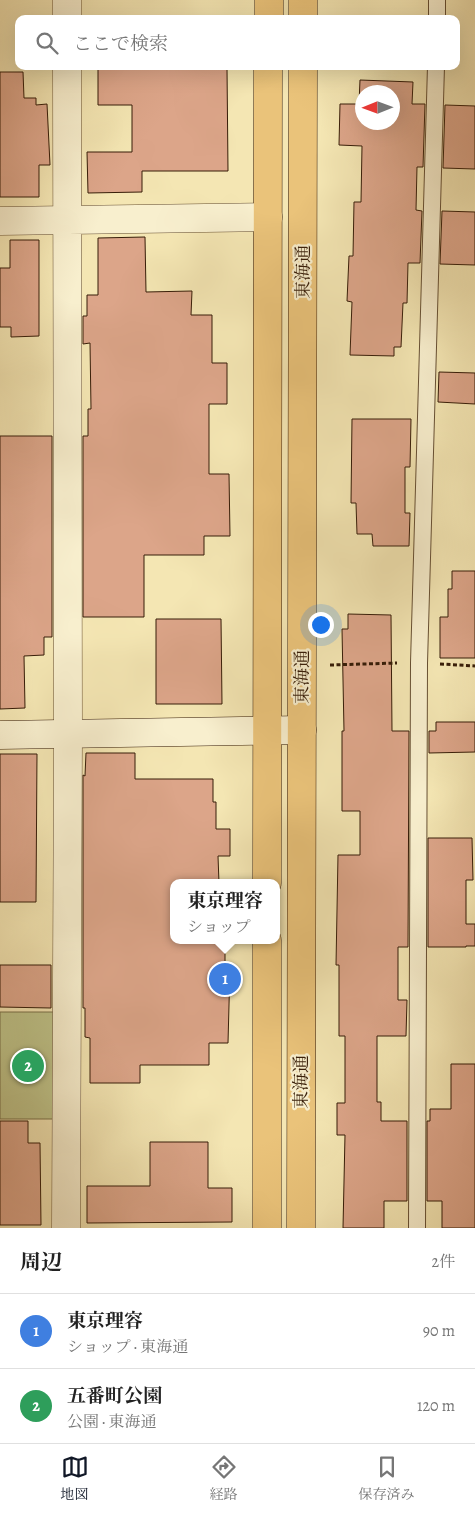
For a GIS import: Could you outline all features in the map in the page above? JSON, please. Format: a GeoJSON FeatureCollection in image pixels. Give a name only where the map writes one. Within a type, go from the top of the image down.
{"type":"FeatureCollection","features":[{"type":"Feature","properties":{"kind":"main road"},"geometry":{"type":"LineString","coordinates":[[269,0],[269,15]]}},
{"type":"Feature","properties":{"kind":"main road"},"geometry":{"type":"LineString","coordinates":[[303,0],[303,15]]}},
{"type":"Feature","properties":{"kind":"main road","name":"東海通"},"geometry":{"type":"LineString","coordinates":[[267,879],[268,70]]}},
{"type":"Feature","properties":{"kind":"main road","name":"東海通"},"geometry":{"type":"LineString","coordinates":[[301,1228],[303,70]]}},
{"type":"Feature","properties":{"kind":"main road","name":"東海通"},"geometry":{"type":"LineString","coordinates":[[267,944],[267,1228]]}},
{"type":"Feature","properties":{"kind":"street"},"geometry":{"type":"LineString","coordinates":[[67,0],[67,15]]}},
{"type":"Feature","properties":{"kind":"street"},"geometry":{"type":"LineString","coordinates":[[66,1228],[68,734],[67,70]]}},
{"type":"Feature","properties":{"kind":"street"},"geometry":{"type":"LineString","coordinates":[[0,221],[268,216]]}},
{"type":"Feature","properties":{"kind":"street"},"geometry":{"type":"LineString","coordinates":[[0,735],[302,730]]}},
{"type":"Feature","properties":{"kind":"lane"},"geometry":{"type":"LineString","coordinates":[[437,0],[437,15]]}},
{"type":"Feature","properties":{"kind":"lane"},"geometry":{"type":"LineString","coordinates":[[417,1228],[420,663],[436,70]]}},
{"type":"Feature","properties":{"kind":"path"},"geometry":{"type":"LineString","coordinates":[[302,666],[420,663],[475,666]]}},
{"type":"Feature","properties":{"kind":"green space"},"geometry":{"type":"Polygon","coordinates":[[[0,1012],[57,1012],[57,1119],[0,1119],[0,1012]]]}},
{"type":"Feature","properties":{"kind":"building"},"geometry":{"type":"Polygon","coordinates":[[[98,70],[227,70],[228,171],[142,171],[142,192],[88,193],[87,152],[132,152],[132,105],[98,105],[98,70]]]}},
{"type":"Feature","properties":{"kind":"building"},"geometry":{"type":"Polygon","coordinates":[[[0,72],[23,72],[24,98],[36,98],[36,105],[47,104],[50,165],[39,165],[39,197],[0,197],[0,72]]]}},
{"type":"Feature","properties":{"kind":"building"},"geometry":{"type":"Polygon","coordinates":[[[360,80],[413,82],[412,104],[425,104],[423,167],[417,167],[416,210],[422,211],[420,263],[408,263],[407,303],[403,303],[401,347],[394,347],[394,356],[350,355],[352,302],[347,301],[349,256],[353,256],[354,202],[361,202],[362,146],[339,145],[340,104],[355,104],[355,130],[400,130],[400,85],[360,85],[360,80]]]}},
{"type":"Feature","properties":{"kind":"building"},"geometry":{"type":"Polygon","coordinates":[[[445,105],[475,106],[475,169],[443,168],[445,105]]]}},
{"type":"Feature","properties":{"kind":"building"},"geometry":{"type":"Polygon","coordinates":[[[442,211],[475,212],[475,265],[440,264],[442,211]]]}},
{"type":"Feature","properties":{"kind":"building"},"geometry":{"type":"Polygon","coordinates":[[[145,237],[146,292],[192,291],[191,315],[212,315],[212,363],[227,363],[227,404],[209,404],[209,474],[229,474],[230,536],[204,536],[204,555],[144,555],[144,617],[83,617],[83,436],[88,436],[88,409],[91,409],[90,343],[83,344],[83,316],[87,316],[87,295],[98,295],[98,238],[145,237]]]}},
{"type":"Feature","properties":{"kind":"building"},"geometry":{"type":"Polygon","coordinates":[[[10,240],[39,240],[39,336],[11,337],[11,327],[0,327],[0,268],[10,268],[10,240]]]}},
{"type":"Feature","properties":{"kind":"building"},"geometry":{"type":"Polygon","coordinates":[[[439,372],[475,373],[475,404],[438,402],[439,372]]]}},
{"type":"Feature","properties":{"kind":"building"},"geometry":{"type":"Polygon","coordinates":[[[352,419],[411,419],[410,467],[405,467],[405,513],[410,513],[409,546],[373,546],[372,534],[357,534],[356,503],[351,503],[352,419]]]}},
{"type":"Feature","properties":{"kind":"building"},"geometry":{"type":"Polygon","coordinates":[[[0,436],[52,436],[52,637],[44,637],[44,655],[24,656],[25,708],[0,709],[0,436]]]}},
{"type":"Feature","properties":{"kind":"building"},"geometry":{"type":"Polygon","coordinates":[[[452,571],[475,571],[475,658],[440,658],[440,617],[448,617],[448,589],[452,589],[452,571]]]}},
{"type":"Feature","properties":{"kind":"building"},"geometry":{"type":"Polygon","coordinates":[[[348,614],[391,615],[392,731],[409,731],[408,947],[398,947],[398,1000],[407,1000],[406,1036],[377,1036],[377,1102],[381,1102],[381,1121],[407,1121],[407,1201],[384,1201],[384,1228],[343,1228],[345,1135],[337,1135],[337,1103],[345,1103],[345,1036],[339,1036],[339,965],[336,965],[338,855],[360,855],[360,811],[342,811],[342,731],[344,731],[342,629],[348,629],[348,614]]]}},
{"type":"Feature","properties":{"kind":"building"},"geometry":{"type":"Polygon","coordinates":[[[156,619],[221,619],[222,704],[156,704],[156,619]]]}},
{"type":"Feature","properties":{"kind":"building"},"geometry":{"type":"Polygon","coordinates":[[[436,722],[475,722],[475,752],[429,753],[429,731],[436,731],[436,722]]]}},
{"type":"Feature","properties":{"kind":"building"},"geometry":{"type":"Polygon","coordinates":[[[86,753],[135,753],[135,779],[213,779],[213,802],[216,802],[216,829],[230,829],[230,856],[218,856],[219,879],[170,879],[170,944],[225,944],[225,968],[230,968],[228,1043],[209,1043],[209,1065],[140,1065],[140,1083],[90,1083],[90,1038],[85,1037],[85,1008],[83,1008],[83,775],[85,776],[86,753]]]}},
{"type":"Feature","properties":{"kind":"building"},"geometry":{"type":"Polygon","coordinates":[[[0,754],[37,754],[36,902],[0,902],[0,754]]]}},
{"type":"Feature","properties":{"kind":"building"},"geometry":{"type":"Polygon","coordinates":[[[428,838],[472,838],[473,880],[466,880],[466,924],[475,924],[475,946],[428,947],[428,838]]]}},
{"type":"Feature","properties":{"kind":"building"},"geometry":{"type":"Polygon","coordinates":[[[0,965],[51,965],[51,1008],[0,1007],[0,965]]]}},
{"type":"Feature","properties":{"kind":"building"},"geometry":{"type":"Polygon","coordinates":[[[451,1064],[475,1064],[475,1228],[442,1228],[442,1201],[427,1201],[427,1121],[430,1121],[430,1109],[451,1109],[451,1064]]]}},
{"type":"Feature","properties":{"kind":"building"},"geometry":{"type":"Polygon","coordinates":[[[0,1121],[28,1121],[28,1143],[40,1143],[41,1225],[0,1225],[0,1121]]]}},
{"type":"Feature","properties":{"kind":"building"},"geometry":{"type":"Polygon","coordinates":[[[150,1142],[208,1142],[208,1188],[232,1188],[232,1222],[87,1223],[87,1186],[150,1186],[150,1142]]]}},
{"type":"Feature","properties":{"kind":"place","name":"東京理容"},"geometry":{"type":"Point","coordinates":[225,979]}},
{"type":"Feature","properties":{"kind":"place","name":"五番町公園"},"geometry":{"type":"Point","coordinates":[28,1066]}}]}
